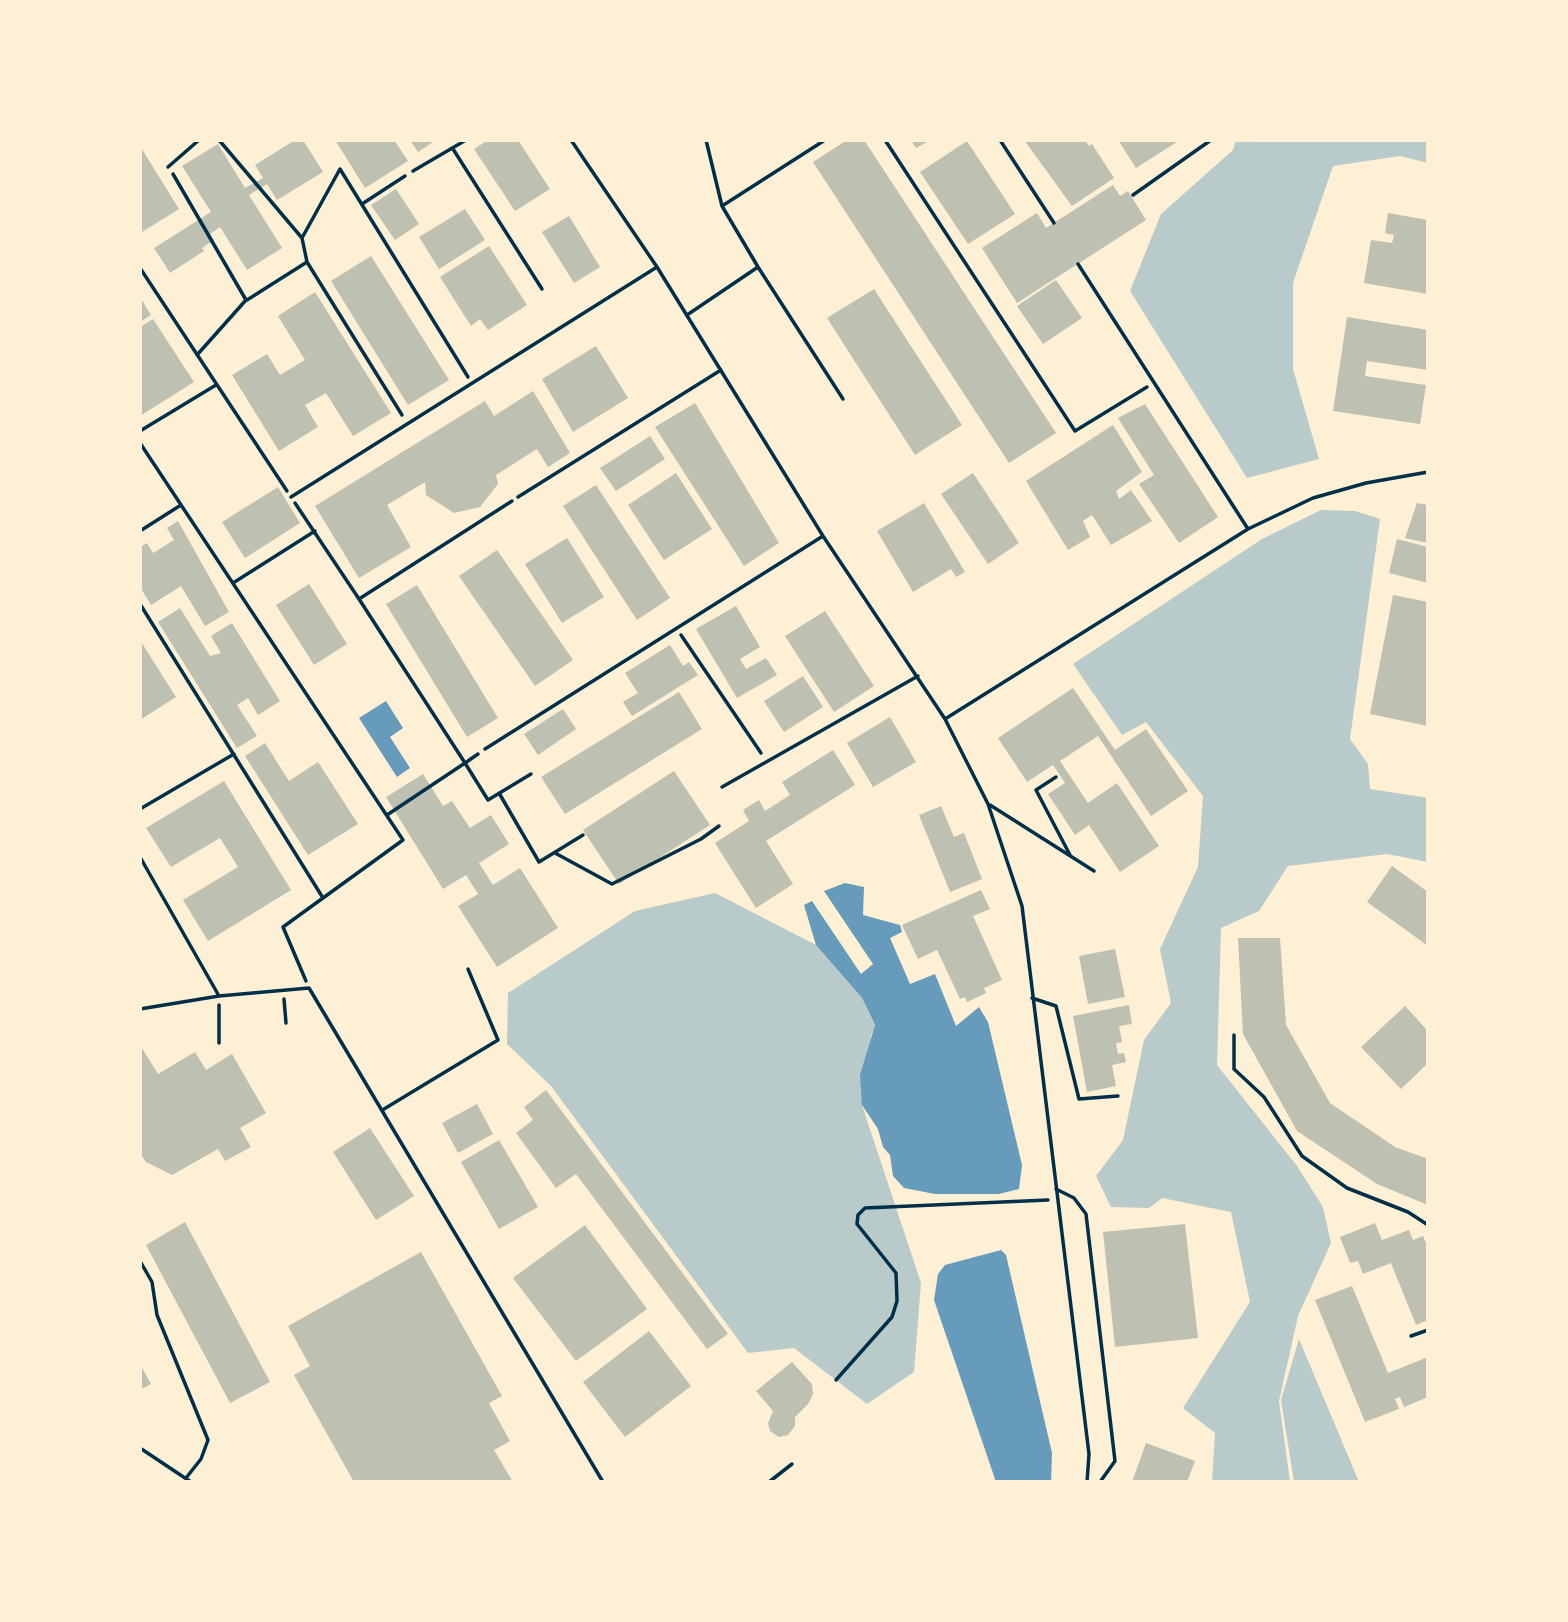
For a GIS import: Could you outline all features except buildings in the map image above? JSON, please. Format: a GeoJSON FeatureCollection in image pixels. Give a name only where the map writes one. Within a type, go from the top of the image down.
{"type":"FeatureCollection","features":[{"type":"Feature","properties":{"kind":"lane"},"geometry":{"type":"LineString","coordinates":[[168,167],[199,140]]}},
{"type":"Feature","properties":{"kind":"lane"},"geometry":{"type":"LineString","coordinates":[[413,171],[466,140]]}},
{"type":"Feature","properties":{"kind":"lane"},"geometry":{"type":"LineString","coordinates":[[571,140],[657,267],[823,536],[946,719],[988,804],[1022,906],[1088,1454],[1087,1482]]}},
{"type":"Feature","properties":{"kind":"lane"},"geometry":{"type":"LineString","coordinates":[[706,140],[722,206],[843,399]]}},
{"type":"Feature","properties":{"kind":"lane"},"geometry":{"type":"LineString","coordinates":[[722,206],[825,140]]}},
{"type":"Feature","properties":{"kind":"lane"},"geometry":{"type":"LineString","coordinates":[[1000,140],[1054,223]]}},
{"type":"Feature","properties":{"kind":"lane"},"geometry":{"type":"LineString","coordinates":[[453,149],[542,289]]}},
{"type":"Feature","properties":{"kind":"lane"},"geometry":{"type":"LineString","coordinates":[[1078,264],[1248,529]]}},
{"type":"Feature","properties":{"kind":"lane"},"geometry":{"type":"LineString","coordinates":[[291,497],[657,267]]}},
{"type":"Feature","properties":{"kind":"lane"},"geometry":{"type":"LineString","coordinates":[[687,315],[758,267]]}},
{"type":"Feature","properties":{"kind":"lane"},"geometry":{"type":"LineString","coordinates":[[518,497],[721,370]]}},
{"type":"Feature","properties":{"kind":"lane"},"geometry":{"type":"LineString","coordinates":[[946,719],[1248,529],[1312,498],[1366,483],[1428,472]]}},
{"type":"Feature","properties":{"kind":"lane"},"geometry":{"type":"LineString","coordinates":[[485,749],[823,536]]}},
{"type":"Feature","properties":{"kind":"lane"},"geometry":{"type":"LineString","coordinates":[[722,787],[918,676]]}},
{"type":"Feature","properties":{"kind":"lane"},"geometry":{"type":"LineString","coordinates":[[1056,776],[1036,790],[1071,856]]}},
{"type":"Feature","properties":{"kind":"lane"},"geometry":{"type":"LineString","coordinates":[[988,804],[1094,871]]}},
{"type":"Feature","properties":{"kind":"lane"},"geometry":{"type":"LineString","coordinates":[[140,857],[219,996]]}},
{"type":"Feature","properties":{"kind":"lane"},"geometry":{"type":"LineString","coordinates":[[384,1109],[498,1040],[468,969]]}},
{"type":"Feature","properties":{"kind":"lane"},"geometry":{"type":"LineString","coordinates":[[140,1009],[219,996],[309,988],[384,1109],[603,1482]]}},
{"type":"Feature","properties":{"kind":"lane"},"geometry":{"type":"LineString","coordinates":[[1032,998],[1056,1006],[1079,1099],[1118,1096]]}},
{"type":"Feature","properties":{"kind":"lane"},"geometry":{"type":"LineString","coordinates":[[1234,1035],[1234,1069],[1264,1097],[1302,1156],[1347,1188],[1408,1212],[1428,1225]]}},
{"type":"Feature","properties":{"kind":"lane"},"geometry":{"type":"LineString","coordinates":[[1056,1189],[1074,1198],[1086,1214],[1115,1461],[1100,1482]]}},
{"type":"Feature","properties":{"kind":"lane"},"geometry":{"type":"LineString","coordinates":[[140,1261],[152,1282],[157,1315],[208,1440],[201,1459],[186,1478]]}},
{"type":"Feature","properties":{"kind":"lane"},"geometry":{"type":"LineString","coordinates":[[1411,1336],[1428,1330]]}},
{"type":"Feature","properties":{"kind":"lane"},"geometry":{"type":"LineString","coordinates":[[140,1448],[191,1482]]}},
{"type":"Feature","properties":{"kind":"lane"},"geometry":{"type":"LineString","coordinates":[[769,1482],[793,1464]]}},
{"type":"Feature","properties":{"kind":"path"},"geometry":{"type":"LineString","coordinates":[[219,140],[302,238],[307,262],[407,423]]}},
{"type":"Feature","properties":{"kind":"path"},"geometry":{"type":"LineString","coordinates":[[885,140],[1075,431],[1153,383]]}},
{"type":"Feature","properties":{"kind":"path"},"geometry":{"type":"LineString","coordinates":[[1133,195],[1210,140]]}},
{"type":"Feature","properties":{"kind":"path"},"geometry":{"type":"LineString","coordinates":[[168,167],[246,300]]}},
{"type":"Feature","properties":{"kind":"path"},"geometry":{"type":"LineString","coordinates":[[302,238],[340,169],[471,382]]}},
{"type":"Feature","properties":{"kind":"path"},"geometry":{"type":"LineString","coordinates":[[362,204],[413,171]]}},
{"type":"Feature","properties":{"kind":"path"},"geometry":{"type":"LineString","coordinates":[[197,355],[246,300],[307,262]]}},
{"type":"Feature","properties":{"kind":"path"},"geometry":{"type":"LineString","coordinates":[[140,268],[315,531],[488,800],[531,774]]}},
{"type":"Feature","properties":{"kind":"path"},"geometry":{"type":"LineString","coordinates":[[140,431],[217,385]]}},
{"type":"Feature","properties":{"kind":"path"},"geometry":{"type":"LineString","coordinates":[[140,443],[403,840],[283,927],[309,988]]}},
{"type":"Feature","properties":{"kind":"path"},"geometry":{"type":"LineString","coordinates":[[359,599],[518,497]]}},
{"type":"Feature","properties":{"kind":"path"},"geometry":{"type":"LineString","coordinates":[[140,531],[181,505]]}},
{"type":"Feature","properties":{"kind":"path"},"geometry":{"type":"LineString","coordinates":[[233,583],[315,531]]}},
{"type":"Feature","properties":{"kind":"path"},"geometry":{"type":"LineString","coordinates":[[140,604],[323,898]]}},
{"type":"Feature","properties":{"kind":"path"},"geometry":{"type":"LineString","coordinates":[[676,628],[766,761]]}},
{"type":"Feature","properties":{"kind":"path"},"geometry":{"type":"LineString","coordinates":[[387,816],[485,749]]}},
{"type":"Feature","properties":{"kind":"path"},"geometry":{"type":"LineString","coordinates":[[140,809],[234,754]]}},
{"type":"Feature","properties":{"kind":"path"},"geometry":{"type":"LineString","coordinates":[[499,793],[539,862]]}},
{"type":"Feature","properties":{"kind":"path"},"geometry":{"type":"LineString","coordinates":[[555,853],[612,884],[701,839],[719,826]]}},
{"type":"Feature","properties":{"kind":"path"},"geometry":{"type":"LineString","coordinates":[[539,862],[550,856],[561,849],[572,842],[583,835],[555,853],[539,862]]}},
{"type":"Feature","properties":{"kind":"path"},"geometry":{"type":"LineString","coordinates":[[284,990],[286,1023]]}},
{"type":"Feature","properties":{"kind":"path"},"geometry":{"type":"LineString","coordinates":[[219,996],[219,1043]]}},
{"type":"Feature","properties":{"kind":"path"},"geometry":{"type":"LineString","coordinates":[[836,1380],[892,1317],[897,1301],[896,1273],[856,1224],[858,1215],[865,1208],[1057,1199]]}},
{"type":"Feature","properties":{"kind":"shaded area"},"geometry":{"type":"Polygon","coordinates":[[[1236,140],[1428,140],[1428,163],[1400,156],[1333,166],[1293,283],[1293,369],[1319,459],[1247,478],[1130,291],[1161,214],[1233,150],[1236,140]]]}},
{"type":"Feature","properties":{"kind":"shaded area"},"geometry":{"type":"Polygon","coordinates":[[[1321,510],[1355,511],[1380,519],[1350,739],[1368,764],[1370,789],[1428,798],[1428,862],[1387,854],[1288,866],[1259,911],[1221,928],[1217,1065],[1297,1166],[1323,1207],[1331,1243],[1298,1316],[1279,1401],[1290,1482],[1212,1482],[1215,1433],[1183,1408],[1250,1302],[1231,1212],[1162,1198],[1149,1208],[1111,1207],[1096,1176],[1123,1140],[1144,1040],[1171,1003],[1160,949],[1198,867],[1203,796],[1146,722],[1122,735],[1073,664],[1262,539],[1321,510]]]}},
{"type":"Feature","properties":{"kind":"shaded area"},"geometry":{"type":"Polygon","coordinates":[[[715,893],[816,945],[862,998],[875,1026],[871,1036],[862,1105],[921,1283],[914,1372],[867,1404],[794,1348],[748,1353],[551,1086],[507,1044],[508,993],[635,911],[715,893]]]}},
{"type":"Feature","properties":{"kind":"shaded area"},"geometry":{"type":"Polygon","coordinates":[[[1299,1339],[1359,1482],[1294,1482],[1281,1400],[1299,1339]]]}},
{"type":"Feature","properties":{"kind":"water"},"geometry":{"type":"Polygon","coordinates":[[[386,701],[403,728],[390,737],[410,768],[397,777],[359,718],[386,701]]]}},
{"type":"Feature","properties":{"kind":"water"},"geometry":{"type":"Polygon","coordinates":[[[845,883],[864,887],[863,915],[900,925],[902,932],[890,938],[910,984],[935,974],[956,1026],[979,1007],[988,1022],[1022,1165],[1019,1189],[999,1194],[935,1194],[904,1188],[893,1176],[890,1155],[883,1147],[878,1129],[862,1105],[860,1075],[875,1025],[862,998],[816,945],[804,905],[812,901],[861,974],[873,964],[824,891],[845,883]]]}},
{"type":"Feature","properties":{"kind":"water"},"geometry":{"type":"Polygon","coordinates":[[[1001,1250],[1006,1255],[1052,1453],[1051,1482],[996,1482],[934,1300],[938,1274],[945,1265],[1001,1250]]]}}]}
